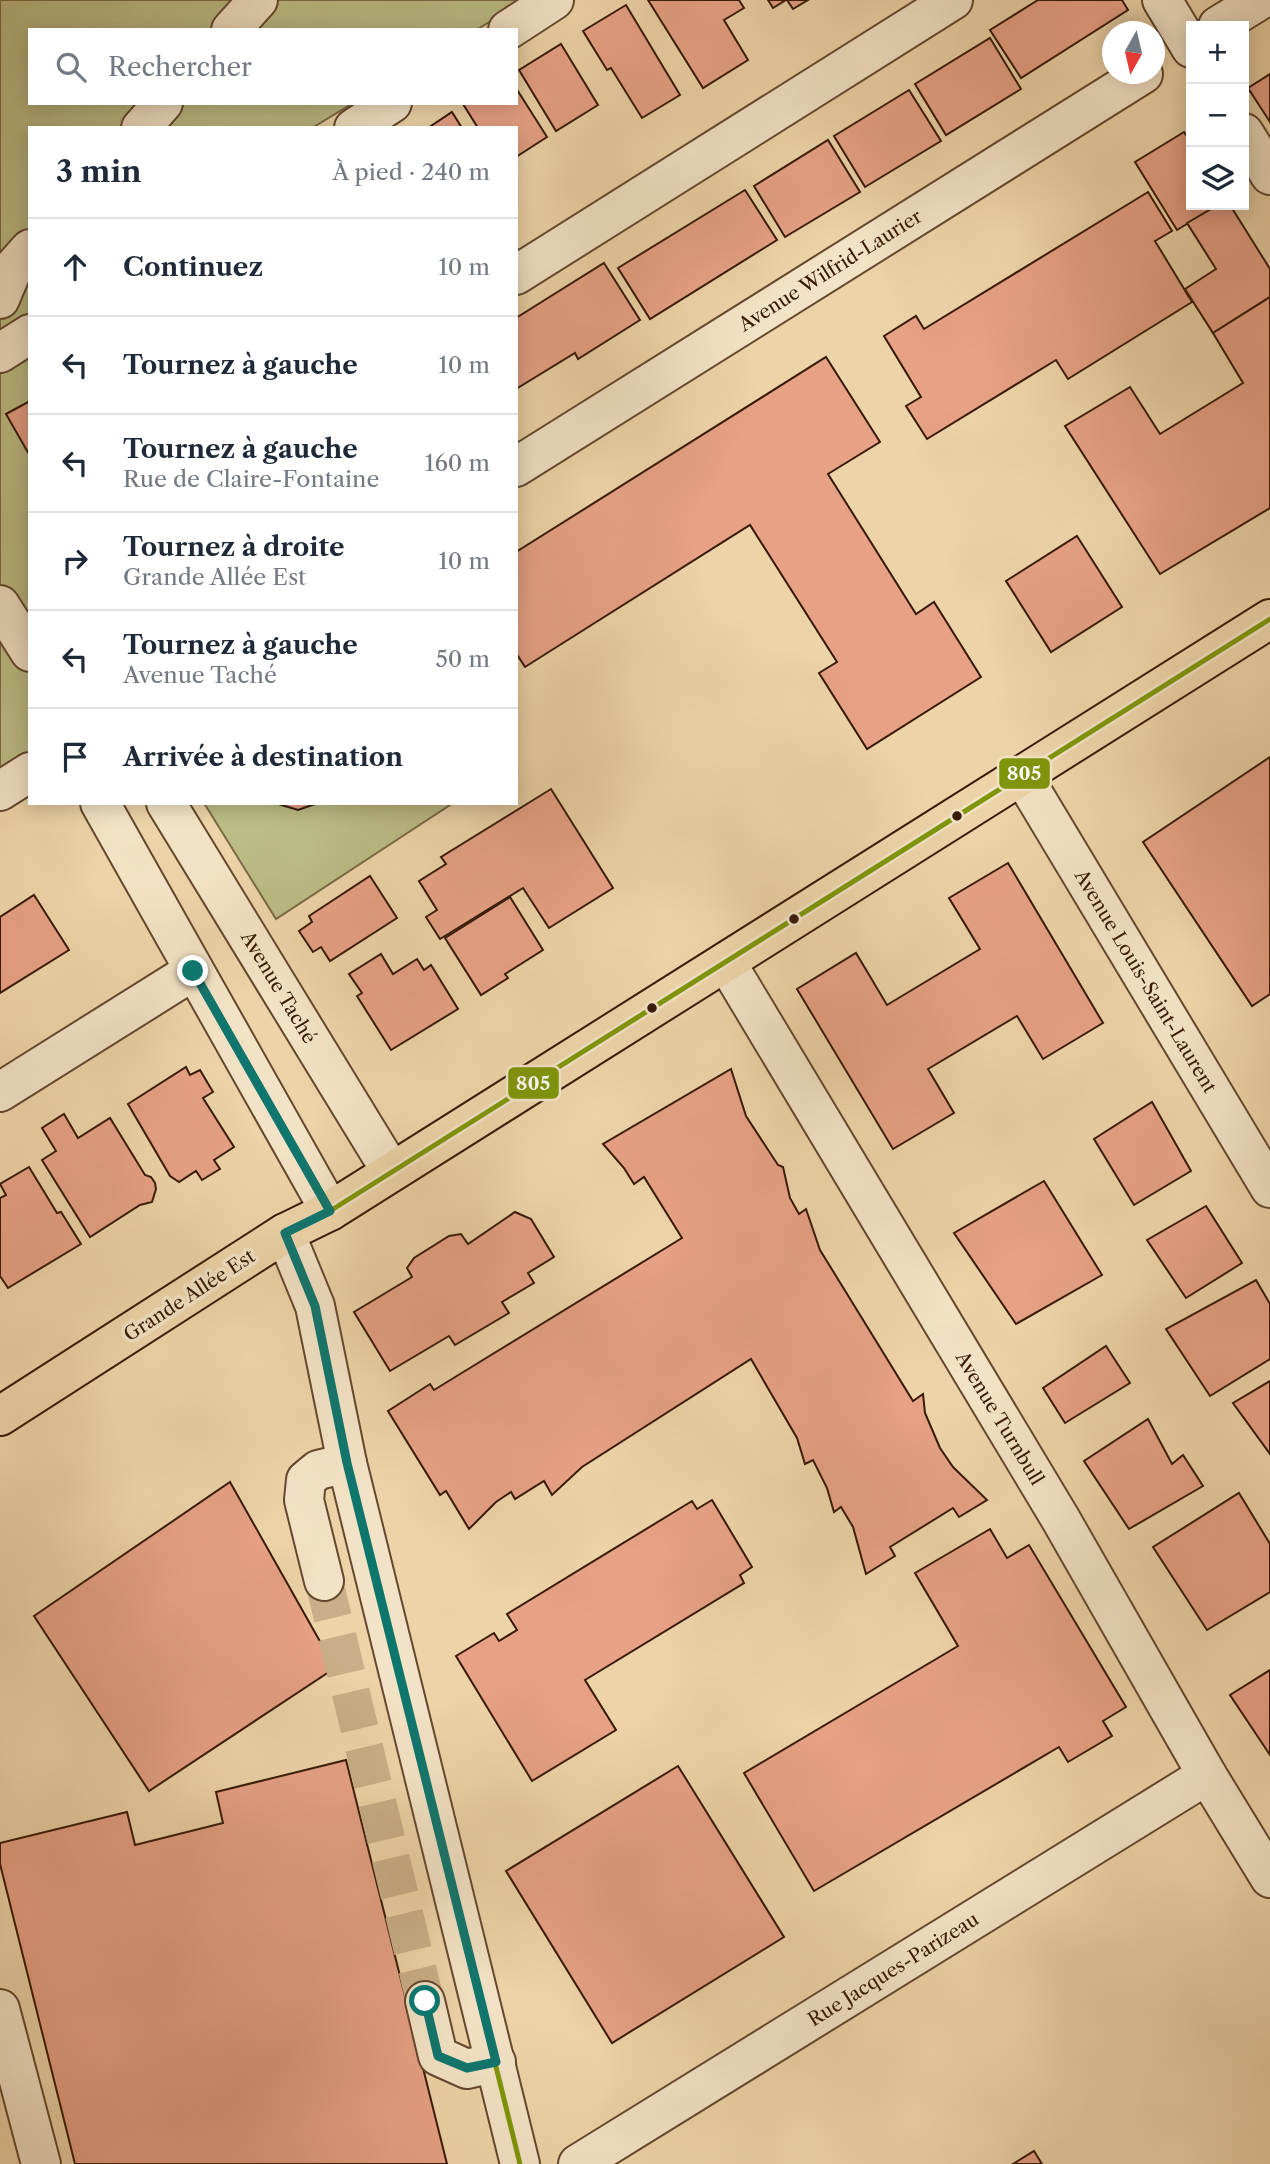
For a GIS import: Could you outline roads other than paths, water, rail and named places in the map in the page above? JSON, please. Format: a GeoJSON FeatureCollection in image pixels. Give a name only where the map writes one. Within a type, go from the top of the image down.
{"type":"FeatureCollection","features":[{"type":"Feature","properties":{"kind":"main road","name":"Grande Allée Est"},"geometry":{"type":"LineString","coordinates":[[0,1416],[285,1233],[330,1211],[1270,619]]}},
{"type":"Feature","properties":{"kind":"street"},"geometry":{"type":"LineString","coordinates":[[232,28],[258,0]]}},
{"type":"Feature","properties":{"kind":"street"},"geometry":{"type":"LineString","coordinates":[[511,28],[554,0]]}},
{"type":"Feature","properties":{"kind":"street"},"geometry":{"type":"LineString","coordinates":[[518,274],[953,0]]}},
{"type":"Feature","properties":{"kind":"street"},"geometry":{"type":"LineString","coordinates":[[1162,0],[1186,27]]}},
{"type":"Feature","properties":{"kind":"street"},"geometry":{"type":"LineString","coordinates":[[1227,21],[1260,0]]}},
{"type":"Feature","properties":{"kind":"street"},"geometry":{"type":"LineString","coordinates":[[1165,60],[1186,47]]}},
{"type":"Feature","properties":{"kind":"street","name":"Avenue Wilfrid-Laurier"},"geometry":{"type":"LineString","coordinates":[[518,466],[1127,84]]}},
{"type":"Feature","properties":{"kind":"street"},"geometry":{"type":"LineString","coordinates":[[143,126],[161,105]]}},
{"type":"Feature","properties":{"kind":"street"},"geometry":{"type":"LineString","coordinates":[[357,126],[389,105]]}},
{"type":"Feature","properties":{"kind":"street"},"geometry":{"type":"LineString","coordinates":[[1249,141],[1270,175]]}},
{"type":"Feature","properties":{"kind":"street"},"geometry":{"type":"LineString","coordinates":[[0,299],[13,268],[28,251]]}},
{"type":"Feature","properties":{"kind":"street"},"geometry":{"type":"LineString","coordinates":[[0,353],[28,335]]}},
{"type":"Feature","properties":{"kind":"street"},"geometry":{"type":"LineString","coordinates":[[0,605],[28,649]]}},
{"type":"Feature","properties":{"kind":"street"},"geometry":{"type":"LineString","coordinates":[[0,791],[28,773]]}},
{"type":"Feature","properties":{"kind":"street","name":"Avenue Louis-Saint-Laurent"},"geometry":{"type":"LineString","coordinates":[[1023,775],[1270,1188]]}},
{"type":"Feature","properties":{"kind":"street"},"geometry":{"type":"LineString","coordinates":[[101,805],[330,1211]]}},
{"type":"Feature","properties":{"kind":"street","name":"Avenue Taché"},"geometry":{"type":"LineString","coordinates":[[167,805],[391,1171]]}},
{"type":"Feature","properties":{"kind":"street","name":"Avenue Turnbull"},"geometry":{"type":"LineString","coordinates":[[726,962],[1060,1518],[1270,1878]]}},
{"type":"Feature","properties":{"kind":"street"},"geometry":{"type":"LineString","coordinates":[[0,1092],[193,971]]}},
{"type":"Feature","properties":{"kind":"street"},"geometry":{"type":"LineString","coordinates":[[285,1233],[315,1306],[347,1463],[520,2164]]}},
{"type":"Feature","properties":{"kind":"street"},"geometry":{"type":"LineString","coordinates":[[324,1581],[304,1500],[306,1480],[318,1470],[347,1463]]}},
{"type":"Feature","properties":{"kind":"street","name":"Rue Jacques-Parizeau"},"geometry":{"type":"LineString","coordinates":[[578,2164],[619,2153],[1207,1774]]}},
{"type":"Feature","properties":{"kind":"street"},"geometry":{"type":"LineString","coordinates":[[425,2001],[438,2056],[467,2068],[496,2062]]}},
{"type":"Feature","properties":{"kind":"street"},"geometry":{"type":"LineString","coordinates":[[0,2009],[41,2164]]}},
{"type":"Feature","properties":{"kind":"tunnel"},"geometry":{"type":"LineString","coordinates":[[324,1581],[425,2001]]}}]}
